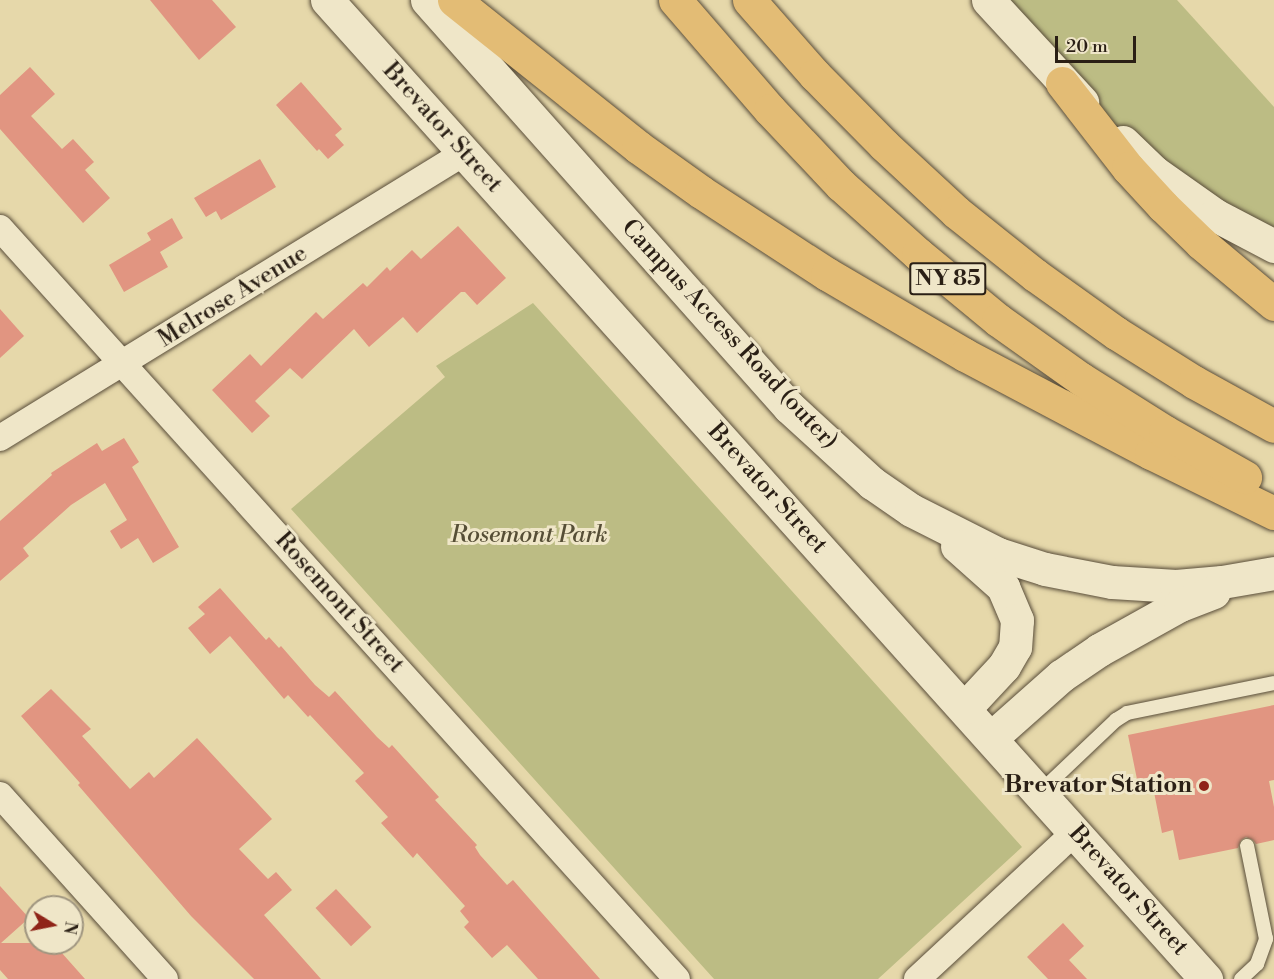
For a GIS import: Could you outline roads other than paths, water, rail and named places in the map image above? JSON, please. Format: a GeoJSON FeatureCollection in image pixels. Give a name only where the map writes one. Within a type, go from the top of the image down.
{"type":"FeatureCollection","features":[{"type":"Feature","properties":{"kind":"highway"},"geometry":{"type":"LineString","coordinates":[[453,0],[638,147],[701,192],[827,274],[986,366],[1151,453],[1274,513]]}},
{"type":"Feature","properties":{"kind":"highway","name":"NY 85"},"geometry":{"type":"LineString","coordinates":[[675,0],[770,110],[841,185],[998,320],[1081,379],[1165,432],[1274,492]]}},
{"type":"Feature","properties":{"kind":"highway","name":"NY 85"},"geometry":{"type":"LineString","coordinates":[[749,0],[853,114],[956,212],[1035,275],[1116,333],[1194,382],[1274,426]]}},
{"type":"Feature","properties":{"kind":"highway"},"geometry":{"type":"LineString","coordinates":[[1062,83],[1128,168],[1163,206],[1201,243],[1274,304]]}},
{"type":"Feature","properties":{"kind":"street","name":"Brevator Street"},"geometry":{"type":"LineString","coordinates":[[327,0],[1076,831],[1206,979]]}},
{"type":"Feature","properties":{"kind":"street","name":"Campus Access Road (outer)"},"geometry":{"type":"LineString","coordinates":[[427,0],[789,407],[872,483],[927,519],[974,544],[1022,562],[1112,582],[1176,586],[1274,574]]}},
{"type":"Feature","properties":{"kind":"street"},"geometry":{"type":"LineString","coordinates":[[998,7],[1062,83],[1154,172],[1215,215],[1274,246]]}},
{"type":"Feature","properties":{"kind":"street","name":"Melrose Avenue"},"geometry":{"type":"LineString","coordinates":[[0,438],[465,153]]}},
{"type":"Feature","properties":{"kind":"street","name":"Rosemont Street"},"geometry":{"type":"LineString","coordinates":[[0,228],[677,979]]}},
{"type":"Feature","properties":{"kind":"street"},"geometry":{"type":"LineString","coordinates":[[927,519],[1003,587],[1008,594],[1017,620],[1015,647],[1004,666],[965,708]]}},
{"type":"Feature","properties":{"kind":"street"},"geometry":{"type":"LineString","coordinates":[[991,738],[1061,676],[1139,627],[1201,597],[1274,574]]}},
{"type":"Feature","properties":{"kind":"street"},"geometry":{"type":"LineString","coordinates":[[0,795],[165,979]]}},
{"type":"Feature","properties":{"kind":"street"},"geometry":{"type":"LineString","coordinates":[[917,979],[1076,831]]}},
{"type":"Feature","properties":{"kind":"lane"},"geometry":{"type":"LineString","coordinates":[[1040,792],[1116,720],[1127,713],[1274,683]]}},
{"type":"Feature","properties":{"kind":"lane"},"geometry":{"type":"LineString","coordinates":[[1241,979],[1257,964],[1266,939],[1247,846]]}},
{"type":"Feature","properties":{"kind":"place","name":"Brevator Station"},"geometry":{"type":"Point","coordinates":[1204,786]}},
{"type":"Feature","properties":{"kind":"park label","name":"Rosemont Park"},"geometry":{"type":"Point","coordinates":[529,536]}}]}
